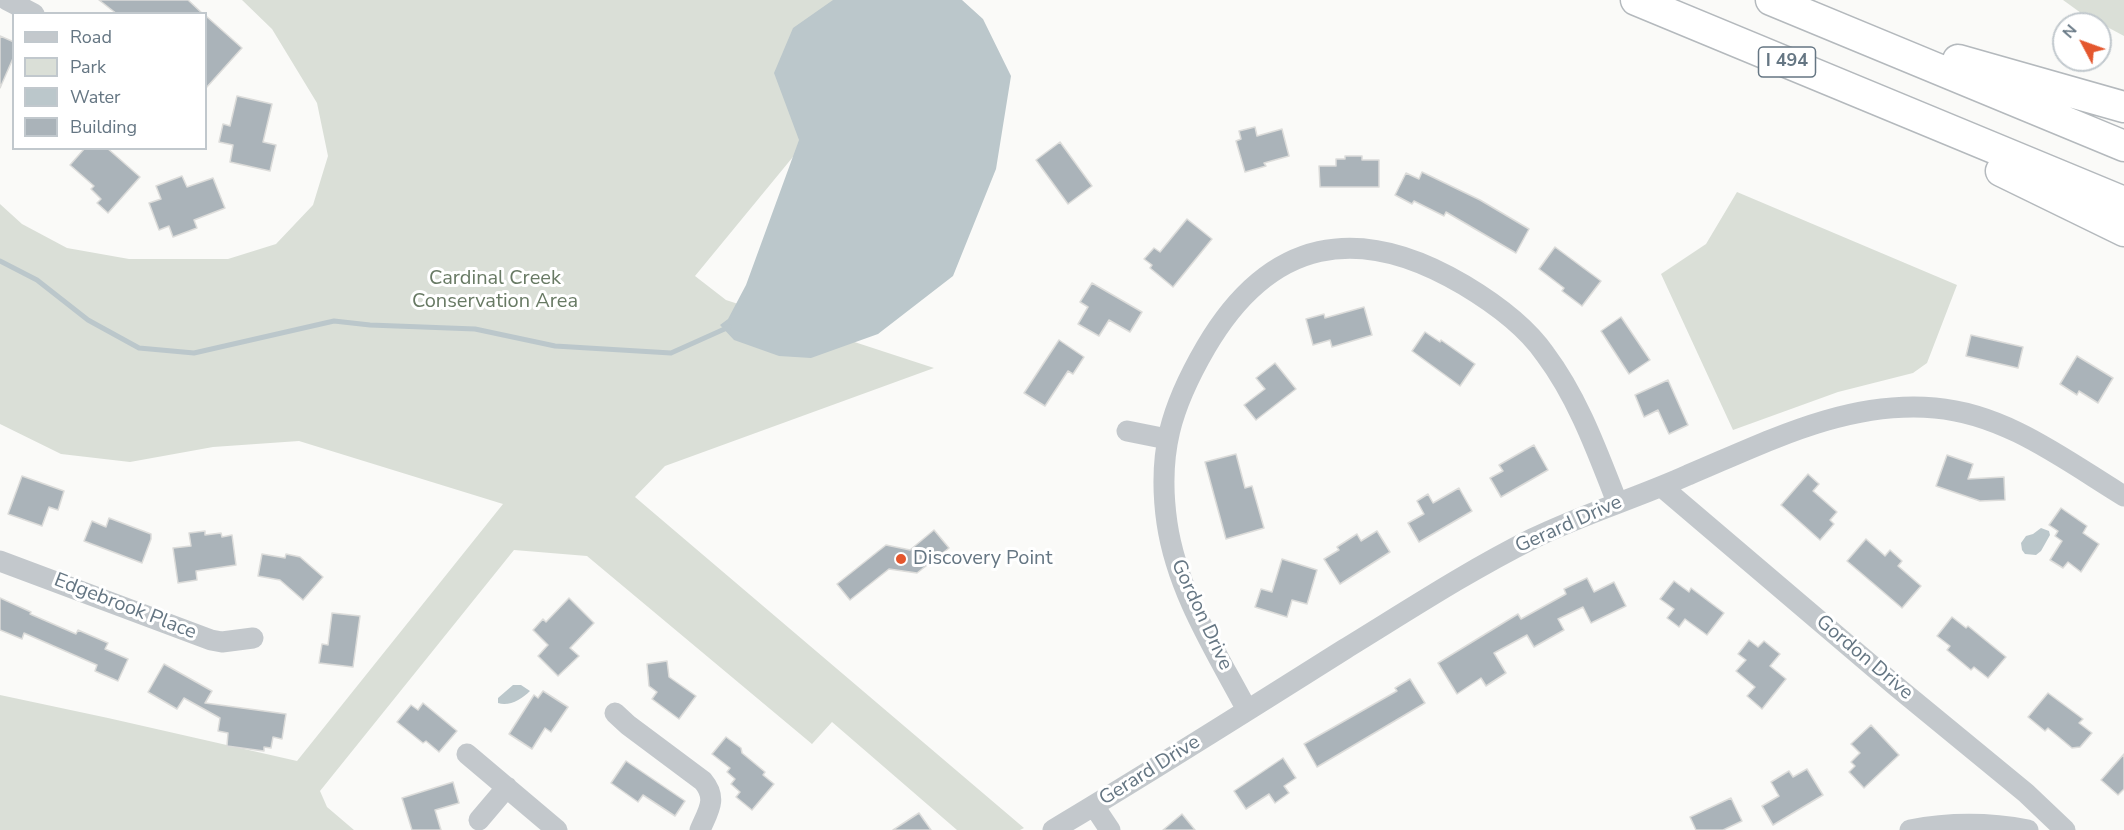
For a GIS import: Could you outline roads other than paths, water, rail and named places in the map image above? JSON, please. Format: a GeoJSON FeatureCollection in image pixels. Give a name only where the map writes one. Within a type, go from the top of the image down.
{"type":"FeatureCollection","features":[{"type":"Feature","properties":{"kind":"highway","name":"I 494"},"geometry":{"type":"LineString","coordinates":[[1636,0],[2124,202]]}},
{"type":"Feature","properties":{"kind":"highway","name":"I 494"},"geometry":{"type":"LineString","coordinates":[[1771,0],[2124,146]]}},
{"type":"Feature","properties":{"kind":"highway"},"geometry":{"type":"LineString","coordinates":[[1828,23],[2124,106]]}},
{"type":"Feature","properties":{"kind":"highway"},"geometry":{"type":"LineString","coordinates":[[1938,125],[1990,165],[2124,231]]}},
{"type":"Feature","properties":{"kind":"street"},"geometry":{"type":"LineString","coordinates":[[7,0],[30,12]]}},
{"type":"Feature","properties":{"kind":"street","name":"Gordon Drive"},"geometry":{"type":"LineString","coordinates":[[1247,710],[1196,613],[1173,555],[1164,490],[1167,439],[1174,410],[1208,345],[1238,302],[1261,279],[1288,261],[1318,251],[1350,246],[1381,250],[1444,273],[1482,295],[1516,321],[1544,352],[1568,388],[1587,426],[1617,502]]}},
{"type":"Feature","properties":{"kind":"street","name":"Gerard Drive"},"geometry":{"type":"LineString","coordinates":[[1053,830],[1455,582],[1534,538],[1617,502],[1662,486],[1807,426],[1876,408],[1907,406],[1938,408],[1974,415],[2001,424],[2028,437],[2124,496]]}},
{"type":"Feature","properties":{"kind":"street"},"geometry":{"type":"LineString","coordinates":[[1127,431],[1167,439]]}},
{"type":"Feature","properties":{"kind":"street","name":"Gordon Drive"},"geometry":{"type":"LineString","coordinates":[[1662,486],[1897,687],[2026,793],[2065,830]]}},
{"type":"Feature","properties":{"kind":"street","name":"Edgebrook Place"},"geometry":{"type":"LineString","coordinates":[[0,561],[211,640],[222,642],[252,638]]}},
{"type":"Feature","properties":{"kind":"street"},"geometry":{"type":"LineString","coordinates":[[615,713],[708,787],[711,801],[699,830]]}},
{"type":"Feature","properties":{"kind":"street"},"geometry":{"type":"LineString","coordinates":[[467,754],[557,830]]}},
{"type":"Feature","properties":{"kind":"street"},"geometry":{"type":"LineString","coordinates":[[479,820],[507,788]]}},
{"type":"Feature","properties":{"kind":"street"},"geometry":{"type":"LineString","coordinates":[[1094,806],[1110,830]]}},
{"type":"Feature","properties":{"kind":"street"},"geometry":{"type":"LineString","coordinates":[[1910,830],[1948,823],[1988,823],[2028,830]]}},
{"type":"Feature","properties":{"kind":"water"},"geometry":{"type":"Polygon","coordinates":[[[833,0],[962,0],[983,19],[1011,76],[996,169],[953,276],[878,334],[811,358],[779,356],[734,340],[720,325],[728,319],[746,285],[799,140],[774,73],[793,28],[833,0]]]}},
{"type":"Feature","properties":{"kind":"water"},"geometry":{"type":"Polygon","coordinates":[[[2041,528],[2049,531],[2050,535],[2041,551],[2036,555],[2025,554],[2021,543],[2026,536],[2041,528]]]}},
{"type":"Feature","properties":{"kind":"water"},"geometry":{"type":"Polygon","coordinates":[[[513,685],[521,685],[530,691],[515,702],[498,703],[498,698],[513,685]]]}},
{"type":"Feature","properties":{"kind":"waterway"},"geometry":{"type":"LineString","coordinates":[[0,261],[37,280],[88,320],[139,348],[194,353],[334,321],[370,325],[475,329],[555,346],[671,353],[729,327]]}},
{"type":"Feature","properties":{"kind":"place","name":"Discovery Point"},"geometry":{"type":"Point","coordinates":[901,559]}},
{"type":"Feature","properties":{"kind":"park label","name":"Cardinal Creek Conservation Area"},"geometry":{"type":"Point","coordinates":[495,290]}}]}
